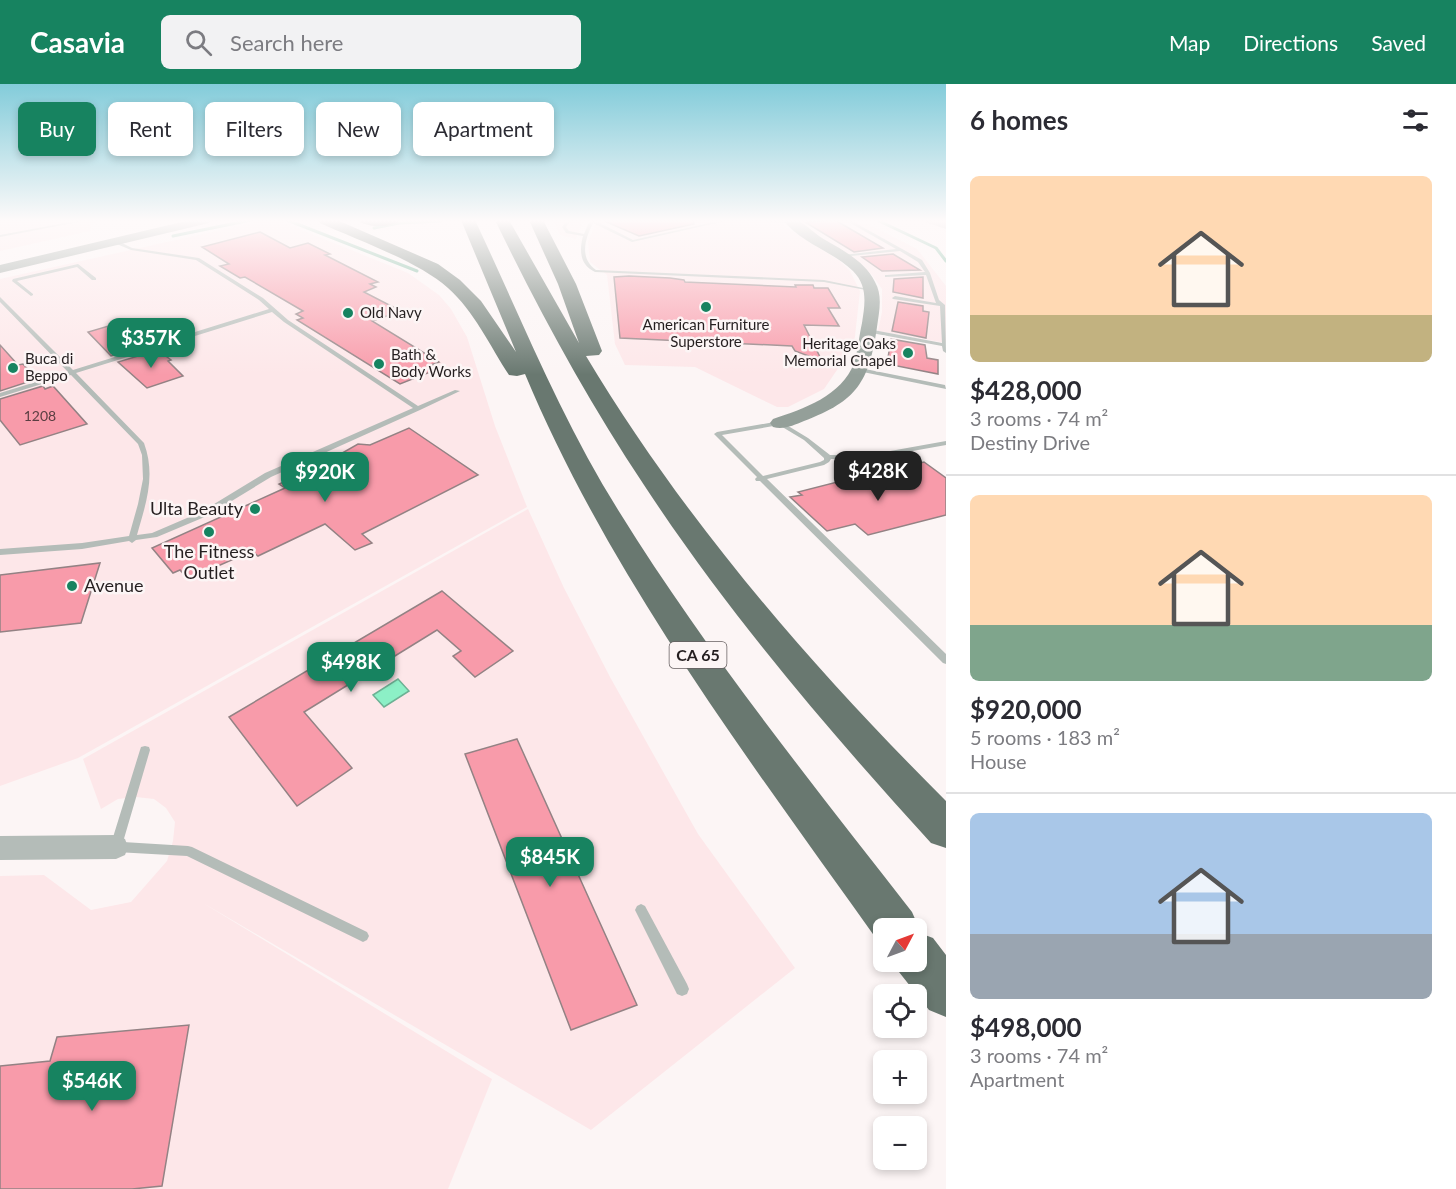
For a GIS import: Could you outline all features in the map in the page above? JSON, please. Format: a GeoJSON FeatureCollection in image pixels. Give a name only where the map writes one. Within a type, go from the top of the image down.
{"type":"FeatureCollection","features":[{"type":"Feature","properties":{"kind":"highway"},"geometry":{"type":"LineString","coordinates":[[437,272],[454,284],[474,305],[560,430]]}},
{"type":"Feature","properties":{"kind":"highway","name":"CA 65"},"geometry":{"type":"LineString","coordinates":[[491,272],[560,430],[605,512],[678,627],[752,734],[888,918]]}},
{"type":"Feature","properties":{"kind":"highway"},"geometry":{"type":"LineString","coordinates":[[530,272],[572,351],[664,496],[746,606],[831,707],[935,817]]}},
{"type":"Feature","properties":{"kind":"highway"},"geometry":{"type":"LineString","coordinates":[[561,272],[596,362],[593,385]]}},
{"type":"Feature","properties":{"kind":"highway"},"geometry":{"type":"LineString","coordinates":[[927,969],[946,993]]}},
{"type":"Feature","properties":{"kind":"street"},"geometry":{"type":"LineString","coordinates":[[780,423],[829,402],[854,381],[860,370],[873,303],[871,290],[865,277],[859,272]]}},
{"type":"Feature","properties":{"kind":"street"},"geometry":{"type":"LineString","coordinates":[[0,848],[116,847]]}},
{"type":"Feature","properties":{"kind":"lane"},"geometry":{"type":"LineString","coordinates":[[31,295],[31,290],[23,281],[26,278],[57,272]]}},
{"type":"Feature","properties":{"kind":"lane"},"geometry":{"type":"LineString","coordinates":[[80,272],[94,279]]}},
{"type":"Feature","properties":{"kind":"lane"},"geometry":{"type":"LineString","coordinates":[[217,272],[261,299],[272,310],[315,341],[418,409]]}},
{"type":"Feature","properties":{"kind":"lane"},"geometry":{"type":"LineString","coordinates":[[608,272],[824,281],[871,290]]}},
{"type":"Feature","properties":{"kind":"lane"},"geometry":{"type":"LineString","coordinates":[[887,276],[928,273],[937,301],[942,305],[946,351]]}},
{"type":"Feature","properties":{"kind":"lane"},"geometry":{"type":"LineString","coordinates":[[895,298],[942,305]]}},
{"type":"Feature","properties":{"kind":"lane"},"geometry":{"type":"LineString","coordinates":[[0,299],[137,438],[143,448],[148,475],[132,540]]}},
{"type":"Feature","properties":{"kind":"lane"},"geometry":{"type":"LineString","coordinates":[[0,395],[272,310]]}},
{"type":"Feature","properties":{"kind":"lane"},"geometry":{"type":"LineString","coordinates":[[868,332],[945,345]]}},
{"type":"Feature","properties":{"kind":"lane"},"geometry":{"type":"LineString","coordinates":[[860,370],[946,387]]}},
{"type":"Feature","properties":{"kind":"lane"},"geometry":{"type":"LineString","coordinates":[[0,552],[154,536],[220,505],[268,475],[457,391]]}},
{"type":"Feature","properties":{"kind":"lane"},"geometry":{"type":"LineString","coordinates":[[946,443],[868,457],[828,457],[806,439],[780,423],[717,434],[759,479],[946,660]]}},
{"type":"Feature","properties":{"kind":"lane"},"geometry":{"type":"LineString","coordinates":[[759,479],[822,464],[827,461],[828,457]]}},
{"type":"Feature","properties":{"kind":"lane"},"geometry":{"type":"LineString","coordinates":[[145,750],[116,847],[188,851],[363,936]]}},
{"type":"Feature","properties":{"kind":"lane"},"geometry":{"type":"LineString","coordinates":[[641,910],[682,989]]}},
{"type":"Feature","properties":{"kind":"shaded area"},"geometry":{"type":"Polygon","coordinates":[[[34,272],[408,273],[439,295],[451,309],[467,337],[495,426],[527,507],[78,758],[0,786],[0,279],[34,272]]]}},
{"type":"Feature","properties":{"kind":"shaded area"},"geometry":{"type":"Polygon","coordinates":[[[603,272],[850,272],[860,291],[854,345],[824,389],[788,407],[777,407],[695,367],[625,365],[615,344],[607,275],[603,272]]]}},
{"type":"Feature","properties":{"kind":"shaded area"},"geometry":{"type":"Polygon","coordinates":[[[869,272],[935,272],[946,286],[946,343],[878,331],[882,312],[882,289],[869,272]]]}},
{"type":"Feature","properties":{"kind":"shaded area"},"geometry":{"type":"Polygon","coordinates":[[[528,509],[564,588],[610,677],[698,834],[795,968],[591,1130],[203,903],[492,1079],[448,1189],[0,1189],[0,876],[44,875],[91,910],[131,902],[167,861],[173,841],[175,822],[166,808],[154,799],[136,797],[118,799],[101,809],[83,759],[528,509]]]}},
{"type":"Feature","properties":{"kind":"shaded area"},"geometry":{"type":"Polygon","coordinates":[[[398,679],[409,691],[384,707],[373,695],[398,679]]]}},
{"type":"Feature","properties":{"kind":"building"},"geometry":{"type":"Polygon","coordinates":[[[229,272],[358,272],[378,282],[370,284],[376,287],[364,292],[401,311],[372,321],[439,362],[431,365],[438,369],[400,384],[297,320],[303,318],[296,314],[303,311],[245,277],[240,278],[229,272]]]}},
{"type":"Feature","properties":{"kind":"building","name":"American Furniture Superstore"},"geometry":{"type":"Polygon","coordinates":[[[614,277],[670,278],[685,282],[796,287],[795,285],[813,285],[814,288],[828,288],[840,308],[828,308],[839,326],[804,325],[822,361],[795,351],[792,346],[620,338],[614,277]]]}},
{"type":"Feature","properties":{"kind":"building"},"geometry":{"type":"Polygon","coordinates":[[[923,277],[923,298],[893,292],[894,279],[923,277]]]}},
{"type":"Feature","properties":{"kind":"building"},"geometry":{"type":"Polygon","coordinates":[[[898,302],[923,306],[923,311],[929,312],[926,338],[892,331],[898,302]]]}},
{"type":"Feature","properties":{"kind":"building"},"geometry":{"type":"Polygon","coordinates":[[[122,322],[151,343],[111,356],[88,332],[122,322]]]}},
{"type":"Feature","properties":{"kind":"building","name":"Heritage Oaks Memorial Chapel"},"geometry":{"type":"Polygon","coordinates":[[[891,339],[925,345],[927,358],[938,360],[938,374],[887,364],[891,339]]]}},
{"type":"Feature","properties":{"kind":"building","name":"Buca di Beppo"},"geometry":{"type":"Polygon","coordinates":[[[0,345],[18,365],[23,364],[37,379],[0,391],[0,345]]]}},
{"type":"Feature","properties":{"kind":"building"},"geometry":{"type":"Polygon","coordinates":[[[158,350],[171,360],[168,361],[183,376],[147,388],[118,362],[158,350]]]}},
{"type":"Feature","properties":{"kind":"building"},"geometry":{"type":"Polygon","coordinates":[[[43,386],[45,389],[53,386],[87,424],[20,445],[0,420],[0,399],[43,386]]]}},
{"type":"Feature","properties":{"kind":"building"},"geometry":{"type":"Polygon","coordinates":[[[409,428],[478,475],[362,534],[372,543],[355,550],[325,524],[258,556],[252,551],[188,579],[180,570],[173,573],[152,548],[285,488],[279,484],[323,464],[358,444],[370,445],[409,428]]]}},
{"type":"Feature","properties":{"kind":"building"},"geometry":{"type":"Polygon","coordinates":[[[924,462],[946,478],[946,515],[868,535],[855,524],[827,531],[790,497],[802,495],[798,492],[845,480],[847,482],[868,480],[873,484],[918,474],[907,466],[924,462]]]}},
{"type":"Feature","properties":{"kind":"building"},"geometry":{"type":"Polygon","coordinates":[[[100,563],[81,623],[0,632],[0,575],[100,563]]]}},
{"type":"Feature","properties":{"kind":"building"},"geometry":{"type":"Polygon","coordinates":[[[442,591],[513,651],[475,677],[453,656],[461,651],[437,630],[304,712],[352,768],[297,806],[229,717],[442,591]]]}},
{"type":"Feature","properties":{"kind":"building"},"geometry":{"type":"Polygon","coordinates":[[[517,739],[637,1005],[571,1030],[465,754],[517,739]]]}},
{"type":"Feature","properties":{"kind":"building"},"geometry":{"type":"Polygon","coordinates":[[[189,1025],[162,1186],[132,1189],[0,1189],[0,1066],[50,1061],[57,1037],[189,1025]]]}},
{"type":"Feature","properties":{"kind":"place","name":"American Furniture Superstore"},"geometry":{"type":"Point","coordinates":[706,307]}},
{"type":"Feature","properties":{"kind":"place","name":"Old Navy"},"geometry":{"type":"Point","coordinates":[348,313]}},
{"type":"Feature","properties":{"kind":"place","name":"Heritage Oaks Memorial Chapel"},"geometry":{"type":"Point","coordinates":[908,353]}},
{"type":"Feature","properties":{"kind":"place","name":"Bath & Body Works"},"geometry":{"type":"Point","coordinates":[379,364]}},
{"type":"Feature","properties":{"kind":"place","name":"Buca di Beppo"},"geometry":{"type":"Point","coordinates":[13,368]}},
{"type":"Feature","properties":{"kind":"place","name":"Ulta Beauty"},"geometry":{"type":"Point","coordinates":[255,509]}},
{"type":"Feature","properties":{"kind":"place","name":"The Fitness Outlet"},"geometry":{"type":"Point","coordinates":[209,532]}},
{"type":"Feature","properties":{"kind":"place","name":"Avenue"},"geometry":{"type":"Point","coordinates":[72,586]}}]}
